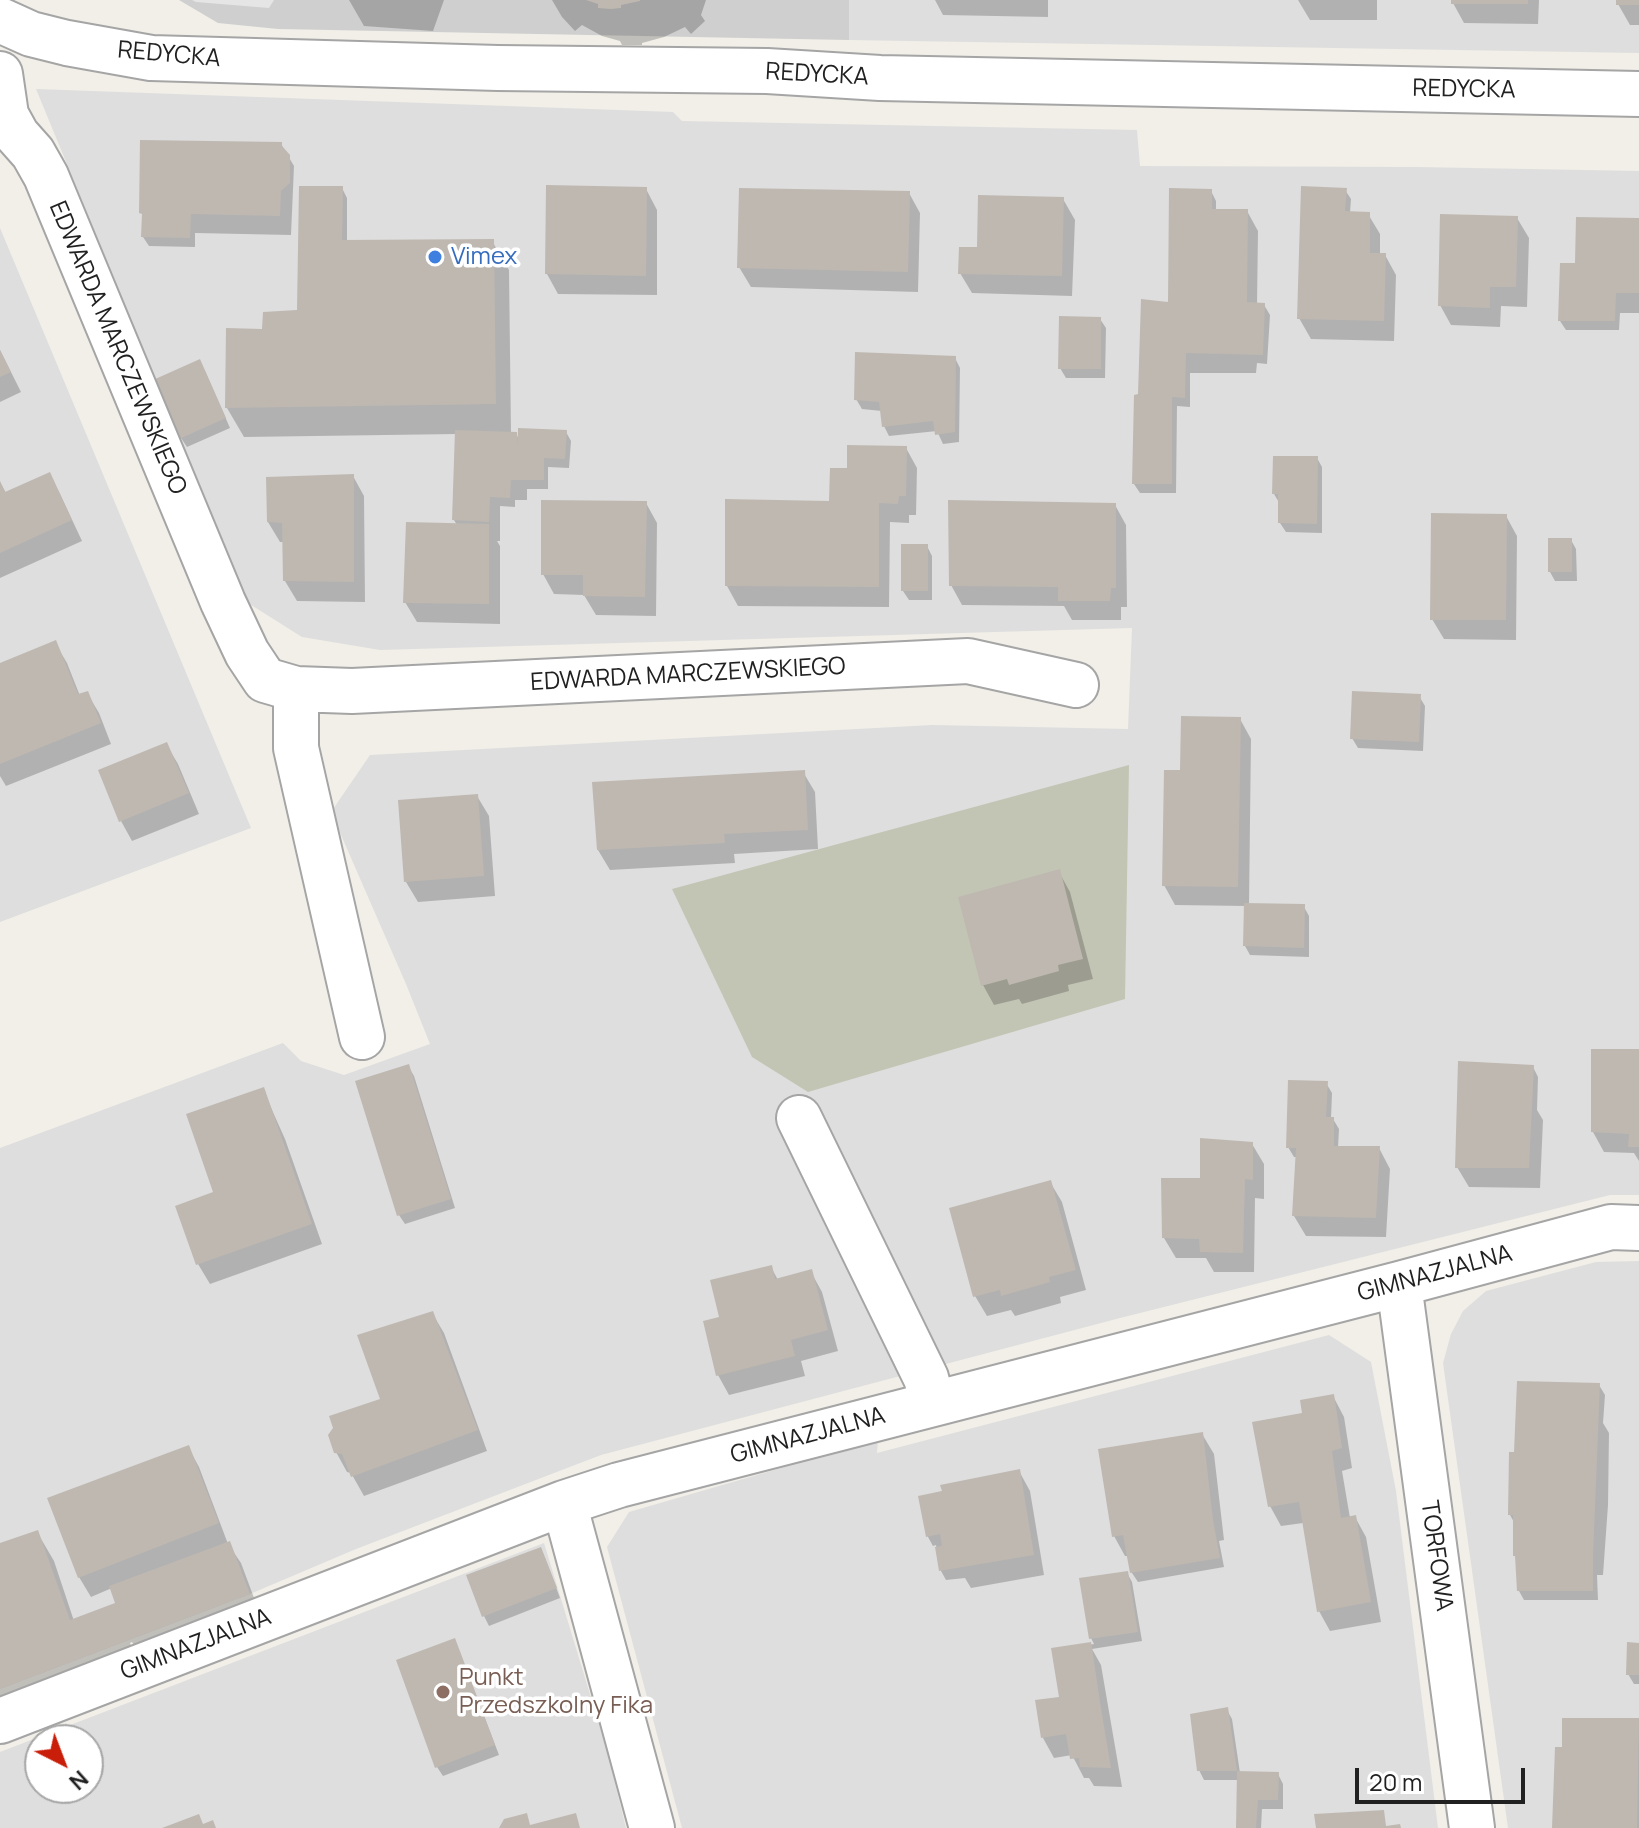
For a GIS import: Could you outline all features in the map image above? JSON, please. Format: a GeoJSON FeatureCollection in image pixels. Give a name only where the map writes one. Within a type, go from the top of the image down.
{"type":"FeatureCollection","features":[{"type":"Feature","properties":{"kind":"street","name":"REDYCKA"},"geometry":{"type":"LineString","coordinates":[[4,35],[31,34],[151,58],[1639,94]]}},
{"type":"Feature","properties":{"kind":"street","name":"EDWARDA MARCZEWSKIEGO"},"geometry":{"type":"LineString","coordinates":[[0,74],[6,115],[46,176],[223,602],[247,653],[265,680],[296,689],[352,691],[968,661],[1076,685]]}},
{"type":"Feature","properties":{"kind":"street"},"geometry":{"type":"LineString","coordinates":[[296,689],[296,748],[362,1037]]}},
{"type":"Feature","properties":{"kind":"street"},"geometry":{"type":"LineString","coordinates":[[799,1118],[926,1378],[933,1404]]}},
{"type":"Feature","properties":{"kind":"street","name":"GIMNAZJALNA"},"geometry":{"type":"LineString","coordinates":[[0,1721],[564,1503],[619,1485],[1611,1227],[1639,1228]]}},
{"type":"Feature","properties":{"kind":"street","name":"TORFOWA"},"geometry":{"type":"LineString","coordinates":[[1399,1284],[1472,1828]]}},
{"type":"Feature","properties":{"kind":"street"},"geometry":{"type":"LineString","coordinates":[[564,1503],[652,1828]]}},
{"type":"Feature","properties":{"kind":"shaded area"},"geometry":{"type":"Polygon","coordinates":[[[179,0],[849,0],[849,40],[278,29],[218,23],[179,0]]]}},
{"type":"Feature","properties":{"kind":"shaded area"},"geometry":{"type":"Polygon","coordinates":[[[192,0],[274,0],[269,8],[192,0]]]}},
{"type":"Feature","properties":{"kind":"shaded area"},"geometry":{"type":"Polygon","coordinates":[[[849,0],[1639,0],[1639,53],[849,40],[849,0]]]}},
{"type":"Feature","properties":{"kind":"shaded area"},"geometry":{"type":"Polygon","coordinates":[[[36,89],[673,112],[682,121],[1137,130],[1140,166],[1639,171],[1639,1195],[1610,1195],[1120,1318],[601,1455],[0,1689],[0,1148],[283,1043],[301,1061],[344,1075],[430,1044],[331,812],[370,755],[932,725],[1128,729],[1132,628],[380,650],[302,637],[248,603],[36,89]]]}},
{"type":"Feature","properties":{"kind":"shaded area"},"geometry":{"type":"Polygon","coordinates":[[[0,228],[251,828],[0,922],[0,228]]]}},
{"type":"Feature","properties":{"kind":"shaded area"},"geometry":{"type":"Polygon","coordinates":[[[1129,765],[1125,999],[808,1092],[752,1057],[672,889],[1129,765]]]}},
{"type":"Feature","properties":{"kind":"shaded area"},"geometry":{"type":"Polygon","coordinates":[[[1639,1261],[1639,1828],[1508,1828],[1443,1363],[1451,1334],[1463,1311],[1486,1291],[1596,1262],[1639,1261]]]}},
{"type":"Feature","properties":{"kind":"shaded area"},"geometry":{"type":"Polygon","coordinates":[[[1329,1335],[1371,1362],[1396,1491],[1438,1828],[682,1828],[607,1547],[629,1512],[878,1440],[877,1453],[1329,1335]]]}},
{"type":"Feature","properties":{"kind":"shaded area"},"geometry":{"type":"Polygon","coordinates":[[[544,1543],[607,1750],[626,1828],[0,1828],[0,1752],[24,1743],[24,1804],[104,1804],[104,1724],[73,1724],[544,1543]]]}},
{"type":"Feature","properties":{"kind":"building"},"geometry":{"type":"Polygon","coordinates":[[[586,0],[640,1],[611,9],[598,8],[598,4],[586,0]]]}},
{"type":"Feature","properties":{"kind":"building"},"geometry":{"type":"Polygon","coordinates":[[[1451,0],[1528,0],[1528,4],[1451,4],[1451,0]]]}},
{"type":"Feature","properties":{"kind":"building"},"geometry":{"type":"Polygon","coordinates":[[[1616,0],[1639,0],[1639,5],[1616,5],[1616,0]]]}},
{"type":"Feature","properties":{"kind":"building"},"geometry":{"type":"Polygon","coordinates":[[[140,140],[282,142],[290,155],[290,183],[281,191],[280,216],[191,214],[190,238],[141,237],[140,140]]]}},
{"type":"Feature","properties":{"kind":"building"},"geometry":{"type":"Polygon","coordinates":[[[546,185],[647,187],[646,276],[545,274],[546,185]]]}},
{"type":"Feature","properties":{"kind":"building"},"geometry":{"type":"Polygon","coordinates":[[[299,186],[343,186],[342,240],[494,239],[496,404],[225,408],[226,328],[262,329],[263,312],[297,310],[299,186]]]}},
{"type":"Feature","properties":{"kind":"building"},"geometry":{"type":"Polygon","coordinates":[[[1301,186],[1347,188],[1345,211],[1370,212],[1370,253],[1386,253],[1384,321],[1297,319],[1301,186]]]}},
{"type":"Feature","properties":{"kind":"building"},"geometry":{"type":"Polygon","coordinates":[[[739,188],[910,191],[908,272],[737,268],[739,188]]]}},
{"type":"Feature","properties":{"kind":"building"},"geometry":{"type":"Polygon","coordinates":[[[1169,188],[1212,189],[1212,209],[1248,209],[1247,302],[1265,303],[1263,355],[1186,353],[1185,398],[1172,397],[1172,484],[1132,484],[1141,299],[1168,302],[1169,188]]]}},
{"type":"Feature","properties":{"kind":"building"},"geometry":{"type":"Polygon","coordinates":[[[978,195],[1064,197],[1062,276],[958,274],[959,247],[977,247],[978,195]]]}},
{"type":"Feature","properties":{"kind":"building"},"geometry":{"type":"Polygon","coordinates":[[[1440,214],[1518,216],[1516,287],[1490,287],[1490,308],[1438,306],[1440,214]]]}},
{"type":"Feature","properties":{"kind":"building"},"geometry":{"type":"Polygon","coordinates":[[[1576,217],[1639,218],[1639,293],[1616,293],[1615,321],[1558,321],[1560,263],[1575,263],[1576,217]]]}},
{"type":"Feature","properties":{"kind":"building"},"geometry":{"type":"Polygon","coordinates":[[[1059,316],[1101,317],[1101,369],[1058,369],[1059,316]]]}},
{"type":"Feature","properties":{"kind":"building"},"geometry":{"type":"Polygon","coordinates":[[[0,350],[11,372],[0,377],[0,350]]]}},
{"type":"Feature","properties":{"kind":"building"},"geometry":{"type":"Polygon","coordinates":[[[855,352],[956,356],[955,432],[935,435],[933,421],[882,427],[879,402],[854,400],[855,352]]]}},
{"type":"Feature","properties":{"kind":"building"},"geometry":{"type":"Polygon","coordinates":[[[200,359],[226,418],[179,439],[153,380],[200,359]]]}},
{"type":"Feature","properties":{"kind":"building"},"geometry":{"type":"Polygon","coordinates":[[[518,428],[567,430],[565,459],[544,458],[544,480],[511,480],[510,498],[490,497],[489,522],[452,520],[455,430],[517,432],[518,446],[518,428]]]}},
{"type":"Feature","properties":{"kind":"building"},"geometry":{"type":"Polygon","coordinates":[[[847,445],[907,446],[906,496],[899,496],[898,504],[879,503],[879,587],[725,586],[725,499],[829,501],[830,468],[847,468],[847,445]]]}},
{"type":"Feature","properties":{"kind":"building"},"geometry":{"type":"Polygon","coordinates":[[[1273,456],[1318,456],[1317,524],[1278,523],[1278,494],[1272,494],[1273,456]]]}},
{"type":"Feature","properties":{"kind":"building"},"geometry":{"type":"Polygon","coordinates":[[[50,472],[72,520],[0,553],[0,481],[5,492],[50,472]]]}},
{"type":"Feature","properties":{"kind":"building"},"geometry":{"type":"Polygon","coordinates":[[[354,474],[354,582],[283,581],[282,523],[267,522],[266,477],[354,474]]]}},
{"type":"Feature","properties":{"kind":"building"},"geometry":{"type":"Polygon","coordinates":[[[541,500],[647,501],[645,597],[583,596],[583,575],[541,575],[541,500]]]}},
{"type":"Feature","properties":{"kind":"building"},"geometry":{"type":"Polygon","coordinates":[[[948,500],[1116,503],[1116,588],[1111,588],[1110,601],[1058,601],[1058,587],[949,586],[948,500]]]}},
{"type":"Feature","properties":{"kind":"building"},"geometry":{"type":"Polygon","coordinates":[[[1431,513],[1507,514],[1506,620],[1430,620],[1431,513]]]}},
{"type":"Feature","properties":{"kind":"building"},"geometry":{"type":"Polygon","coordinates":[[[406,522],[489,524],[489,604],[403,603],[406,522]]]}},
{"type":"Feature","properties":{"kind":"building"},"geometry":{"type":"Polygon","coordinates":[[[1548,538],[1572,538],[1572,572],[1548,572],[1548,538]]]}},
{"type":"Feature","properties":{"kind":"building"},"geometry":{"type":"Polygon","coordinates":[[[901,544],[928,544],[928,591],[901,591],[901,544]]]}},
{"type":"Feature","properties":{"kind":"building"},"geometry":{"type":"Polygon","coordinates":[[[56,640],[78,694],[88,691],[101,723],[0,764],[0,663],[56,640]]]}},
{"type":"Feature","properties":{"kind":"building"},"geometry":{"type":"Polygon","coordinates":[[[1352,691],[1421,694],[1419,742],[1350,739],[1352,691]]]}},
{"type":"Feature","properties":{"kind":"building"},"geometry":{"type":"Polygon","coordinates":[[[1181,716],[1241,717],[1238,887],[1162,886],[1164,770],[1180,770],[1181,716]]]}},
{"type":"Feature","properties":{"kind":"building"},"geometry":{"type":"Polygon","coordinates":[[[167,742],[189,793],[119,822],[98,770],[167,742]]]}},
{"type":"Feature","properties":{"kind":"building"},"geometry":{"type":"Polygon","coordinates":[[[805,770],[808,830],[724,834],[725,843],[597,850],[592,782],[805,770]]]}},
{"type":"Feature","properties":{"kind":"building"},"geometry":{"type":"Polygon","coordinates":[[[478,794],[484,876],[404,882],[398,800],[478,794]]]}},
{"type":"Feature","properties":{"kind":"building"},"geometry":{"type":"Polygon","coordinates":[[[1060,869],[1083,959],[1058,965],[1059,971],[1009,985],[1007,979],[981,986],[958,897],[1060,869]]]}},
{"type":"Feature","properties":{"kind":"building"},"geometry":{"type":"Polygon","coordinates":[[[1244,903],[1305,904],[1304,948],[1243,946],[1244,903]]]}},
{"type":"Feature","properties":{"kind":"building"},"geometry":{"type":"Polygon","coordinates":[[[1591,1049],[1639,1049],[1639,1147],[1628,1147],[1629,1134],[1591,1132],[1591,1049]]]}},
{"type":"Feature","properties":{"kind":"building"},"geometry":{"type":"Polygon","coordinates":[[[1458,1061],[1534,1065],[1529,1168],[1455,1168],[1458,1061]]]}},
{"type":"Feature","properties":{"kind":"building"},"geometry":{"type":"Polygon","coordinates":[[[409,1064],[451,1199],[397,1216],[355,1081],[409,1064]]]}},
{"type":"Feature","properties":{"kind":"building"},"geometry":{"type":"Polygon","coordinates":[[[1288,1080],[1328,1081],[1326,1117],[1334,1117],[1334,1146],[1380,1146],[1376,1218],[1292,1216],[1296,1148],[1286,1148],[1288,1080]]]}},
{"type":"Feature","properties":{"kind":"building"},"geometry":{"type":"Polygon","coordinates":[[[264,1087],[312,1224],[196,1265],[175,1206],[213,1192],[186,1114],[264,1087]]]}},
{"type":"Feature","properties":{"kind":"building"},"geometry":{"type":"Polygon","coordinates":[[[1200,1138],[1253,1142],[1253,1180],[1245,1179],[1243,1253],[1200,1252],[1199,1239],[1162,1238],[1161,1178],[1200,1178],[1200,1138]]]}},
{"type":"Feature","properties":{"kind":"building"},"geometry":{"type":"Polygon","coordinates":[[[1051,1180],[1076,1270],[1049,1277],[1050,1282],[1001,1296],[1000,1290],[973,1297],[949,1208],[1051,1180]]]}},
{"type":"Feature","properties":{"kind":"building"},"geometry":{"type":"Polygon","coordinates":[[[772,1265],[775,1279],[812,1269],[828,1330],[791,1340],[795,1356],[716,1376],[703,1321],[719,1317],[710,1280],[772,1265]]]}},
{"type":"Feature","properties":{"kind":"building"},"geometry":{"type":"Polygon","coordinates":[[[433,1311],[478,1430],[351,1477],[342,1454],[334,1453],[328,1435],[333,1428],[329,1416],[380,1399],[357,1335],[433,1311]]]}},
{"type":"Feature","properties":{"kind":"building"},"geometry":{"type":"Polygon","coordinates":[[[1517,1381],[1600,1383],[1593,1591],[1517,1591],[1513,1515],[1508,1515],[1509,1452],[1514,1452],[1517,1381]]]}},
{"type":"Feature","properties":{"kind":"building"},"geometry":{"type":"Polygon","coordinates":[[[1334,1394],[1342,1448],[1332,1451],[1341,1518],[1356,1515],[1371,1602],[1317,1612],[1299,1502],[1268,1507],[1252,1422],[1302,1413],[1300,1400],[1334,1394]]]}},
{"type":"Feature","properties":{"kind":"building"},"geometry":{"type":"Polygon","coordinates":[[[1203,1432],[1220,1558],[1130,1573],[1123,1535],[1112,1537],[1098,1449],[1203,1432]]]}},
{"type":"Feature","properties":{"kind":"building"},"geometry":{"type":"Polygon","coordinates":[[[189,1445],[219,1523],[78,1578],[47,1498],[189,1445]]]}},
{"type":"Feature","properties":{"kind":"building"},"geometry":{"type":"Polygon","coordinates":[[[1020,1469],[1034,1555],[939,1571],[935,1547],[942,1546],[940,1534],[926,1537],[918,1496],[942,1491],[940,1485],[1020,1469]]]}},
{"type":"Feature","properties":{"kind":"building"},"geometry":{"type":"Polygon","coordinates":[[[38,1530],[70,1620],[115,1603],[109,1586],[230,1541],[250,1594],[0,1689],[0,1543],[38,1530]]]}},
{"type":"Feature","properties":{"kind":"building"},"geometry":{"type":"Polygon","coordinates":[[[541,1547],[557,1588],[482,1617],[466,1575],[541,1547]]]}},
{"type":"Feature","properties":{"kind":"building"},"geometry":{"type":"Polygon","coordinates":[[[1128,1571],[1138,1632],[1089,1639],[1079,1578],[1128,1571]]]}},
{"type":"Feature","properties":{"kind":"building"},"geometry":{"type":"Polygon","coordinates":[[[455,1638],[495,1745],[435,1768],[396,1660],[455,1638]]]}},
{"type":"Feature","properties":{"kind":"building"},"geometry":{"type":"Polygon","coordinates":[[[1091,1642],[1111,1768],[1080,1767],[1079,1758],[1070,1759],[1066,1734],[1041,1738],[1035,1700],[1059,1697],[1051,1648],[1091,1642]]]}},
{"type":"Feature","properties":{"kind":"building"},"geometry":{"type":"Polygon","coordinates":[[[1627,1642],[1639,1643],[1639,1675],[1626,1675],[1627,1642]]]}},
{"type":"Feature","properties":{"kind":"building"},"geometry":{"type":"Polygon","coordinates":[[[1228,1707],[1237,1771],[1197,1771],[1190,1714],[1228,1707]]]}},
{"type":"Feature","properties":{"kind":"building"},"geometry":{"type":"Polygon","coordinates":[[[1562,1718],[1639,1718],[1637,1828],[1552,1828],[1555,1747],[1562,1747],[1562,1718]]]}},
{"type":"Feature","properties":{"kind":"building"},"geometry":{"type":"Polygon","coordinates":[[[1237,1771],[1279,1772],[1278,1800],[1258,1800],[1256,1828],[1236,1828],[1237,1771]]]}},
{"type":"Feature","properties":{"kind":"building"},"geometry":{"type":"Polygon","coordinates":[[[1384,1810],[1386,1826],[1400,1824],[1401,1828],[1316,1828],[1314,1814],[1384,1810]]]}},
{"type":"Feature","properties":{"kind":"building"},"geometry":{"type":"Polygon","coordinates":[[[527,1813],[530,1825],[576,1813],[580,1828],[499,1828],[504,1819],[527,1813]]]}},
{"type":"Feature","properties":{"kind":"building"},"geometry":{"type":"Polygon","coordinates":[[[199,1814],[203,1824],[213,1820],[216,1828],[162,1828],[199,1814]]]}},
{"type":"Feature","properties":{"kind":"place","name":"Vimex"},"geometry":{"type":"Point","coordinates":[435,257]}},
{"type":"Feature","properties":{"kind":"place","name":"Punkt Przedszkolny Fika"},"geometry":{"type":"Point","coordinates":[443,1692]}}]}
